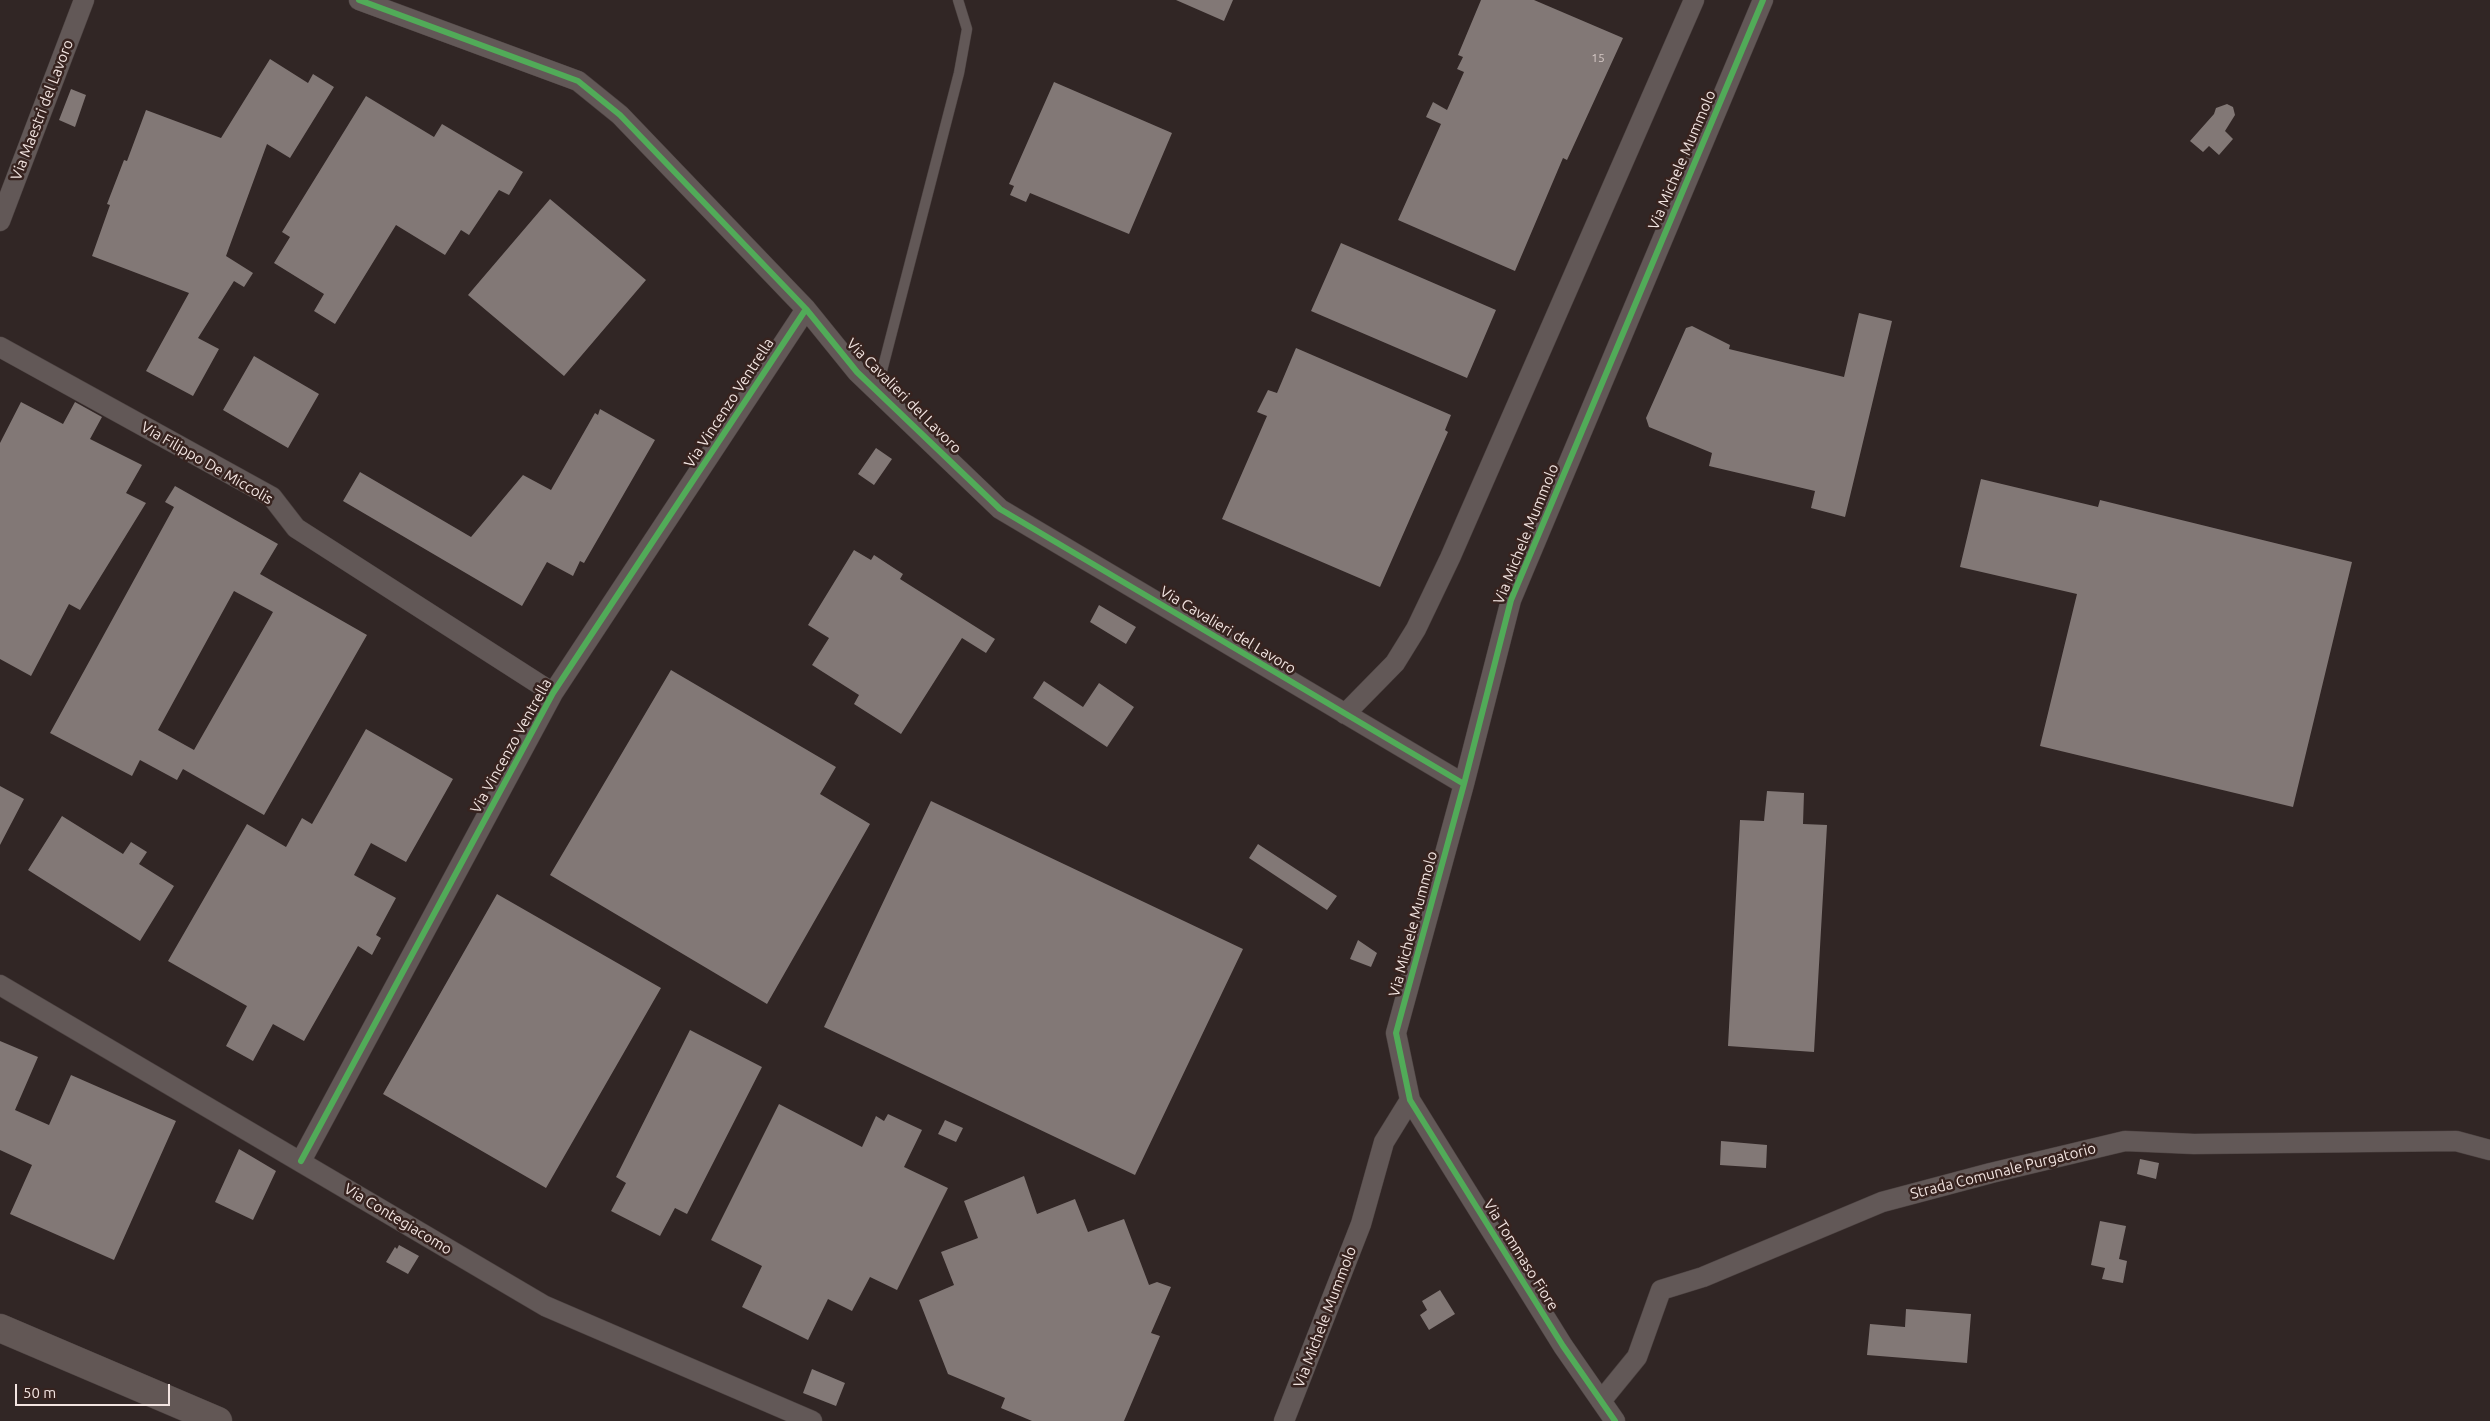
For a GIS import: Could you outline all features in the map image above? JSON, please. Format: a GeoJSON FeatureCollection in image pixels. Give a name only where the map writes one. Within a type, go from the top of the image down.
{"type":"FeatureCollection","features":[{"type":"Feature","properties":{"kind":"main road"},"geometry":{"type":"LineString","coordinates":[[0,1328],[218,1421]]}},
{"type":"Feature","properties":{"kind":"street","name":"Via Maestri del Lavoro"},"geometry":{"type":"LineString","coordinates":[[0,221],[84,0]]}},
{"type":"Feature","properties":{"kind":"street","name":"Via Cavalieri del Lavoro"},"geometry":{"type":"LineString","coordinates":[[359,0],[578,82],[620,115],[806,309],[858,372],[1000,509],[1464,784]]}},
{"type":"Feature","properties":{"kind":"street"},"geometry":{"type":"LineString","coordinates":[[1345,714],[1394,663],[1416,629],[1450,558],[1694,0]]}},
{"type":"Feature","properties":{"kind":"street","name":"Via Michele Mummolo"},"geometry":{"type":"LineString","coordinates":[[1284,1421],[1361,1224],[1384,1142],[1410,1100],[1396,1033],[1464,784],[1510,600],[1763,0]]}},
{"type":"Feature","properties":{"kind":"street","name":"Via Vincenzo Ventrella"},"geometry":{"type":"LineString","coordinates":[[301,1161],[553,693],[806,309]]}},
{"type":"Feature","properties":{"kind":"street","name":"Via Filippo De Miccolis"},"geometry":{"type":"LineString","coordinates":[[0,347],[272,497],[296,528],[553,693]]}},
{"type":"Feature","properties":{"kind":"street","name":"Via Contegiacomo"},"geometry":{"type":"LineString","coordinates":[[0,985],[545,1306],[812,1421]]}},
{"type":"Feature","properties":{"kind":"street","name":"Via Tommaso Fiore"},"geometry":{"type":"LineString","coordinates":[[1410,1100],[1563,1346],[1615,1421]]}},
{"type":"Feature","properties":{"kind":"street","name":"Strada Comunale Purgatorio"},"geometry":{"type":"LineString","coordinates":[[1601,1401],[1638,1357],[1661,1290],[1711,1274],[1882,1202],[1991,1172],[2125,1141],[2194,1144],[2456,1141],[2490,1150]]}},
{"type":"Feature","properties":{"kind":"lane"},"geometry":{"type":"LineString","coordinates":[[877,390],[959,74],[967,29],[958,0]]}},
{"type":"Feature","properties":{"kind":"building"},"geometry":{"type":"Polygon","coordinates":[[[1176,0],[1233,0],[1224,21],[1176,0]]]}},
{"type":"Feature","properties":{"kind":"building"},"geometry":{"type":"Polygon","coordinates":[[[1481,0],[1534,0],[1623,38],[1567,160],[1563,158],[1515,271],[1398,220],[1441,124],[1426,117],[1433,102],[1447,110],[1464,72],[1457,69],[1463,57],[1458,55],[1481,0]]]}},
{"type":"Feature","properties":{"kind":"building"},"geometry":{"type":"Polygon","coordinates":[[[270,59],[308,83],[313,74],[334,87],[290,158],[267,144],[226,256],[253,273],[244,287],[234,281],[198,338],[219,349],[193,396],[146,371],[189,293],[92,256],[110,205],[107,204],[124,160],[127,161],[146,110],[221,138],[270,59]]]}},
{"type":"Feature","properties":{"kind":"building"},"geometry":{"type":"Polygon","coordinates":[[[1054,82],[1172,133],[1129,234],[1030,193],[1026,202],[1010,195],[1014,186],[1009,184],[1054,82]]]}},
{"type":"Feature","properties":{"kind":"building"},"geometry":{"type":"Polygon","coordinates":[[[71,89],[86,95],[75,127],[59,120],[71,89]]]}},
{"type":"Feature","properties":{"kind":"building"},"geometry":{"type":"Polygon","coordinates":[[[366,96],[434,137],[442,124],[523,172],[509,195],[499,190],[469,235],[461,230],[445,255],[396,225],[335,324],[314,311],[324,294],[274,263],[290,237],[282,232],[366,96]]]}},
{"type":"Feature","properties":{"kind":"building"},"geometry":{"type":"Polygon","coordinates":[[[2227,104],[2233,107],[2235,115],[2225,131],[2233,139],[2219,155],[2209,146],[2203,152],[2190,141],[2214,114],[2216,108],[2227,104]]]}},
{"type":"Feature","properties":{"kind":"building"},"geometry":{"type":"Polygon","coordinates":[[[550,199],[646,280],[564,376],[468,295],[550,199]]]}},
{"type":"Feature","properties":{"kind":"building"},"geometry":{"type":"Polygon","coordinates":[[[1341,243],[1496,310],[1467,378],[1311,311],[1341,243]]]}},
{"type":"Feature","properties":{"kind":"building"},"geometry":{"type":"Polygon","coordinates":[[[1859,313],[1892,321],[1845,517],[1811,508],[1815,491],[1709,466],[1712,453],[1649,427],[1646,418],[1686,328],[1692,326],[1730,345],[1729,349],[1844,377],[1859,313]]]}},
{"type":"Feature","properties":{"kind":"building"},"geometry":{"type":"Polygon","coordinates":[[[1296,348],[1451,415],[1445,430],[1448,432],[1380,587],[1222,519],[1267,416],[1257,412],[1268,390],[1277,393],[1296,348]]]}},
{"type":"Feature","properties":{"kind":"building"},"geometry":{"type":"Polygon","coordinates":[[[254,356],[319,394],[288,448],[223,410],[254,356]]]}},
{"type":"Feature","properties":{"kind":"building"},"geometry":{"type":"Polygon","coordinates":[[[21,402],[63,424],[75,402],[102,417],[90,439],[142,465],[126,493],[146,503],[80,610],[69,604],[31,676],[0,659],[0,443],[21,402]]]}},
{"type":"Feature","properties":{"kind":"building"},"geometry":{"type":"Polygon","coordinates":[[[600,409],[655,440],[584,563],[580,561],[573,576],[547,562],[522,606],[343,501],[360,472],[471,537],[523,475],[551,490],[595,413],[598,415],[600,409]]]}},
{"type":"Feature","properties":{"kind":"building"},"geometry":{"type":"Polygon","coordinates":[[[876,448],[892,459],[874,485],[858,474],[876,448]]]}},
{"type":"Feature","properties":{"kind":"building"},"geometry":{"type":"Polygon","coordinates":[[[1981,479],[2098,507],[2100,500],[2352,562],[2293,807],[2040,746],[2077,594],[1960,567],[1981,479]]]}},
{"type":"Feature","properties":{"kind":"building"},"geometry":{"type":"Polygon","coordinates":[[[175,486],[278,544],[260,574],[367,635],[264,815],[183,769],[177,780],[140,760],[132,776],[50,733],[174,507],[165,502],[175,486]],[[234,591],[158,730],[194,750],[273,612],[234,591]]]}},
{"type":"Feature","properties":{"kind":"building"},"geometry":{"type":"Polygon","coordinates":[[[854,550],[871,560],[874,555],[903,574],[900,579],[995,639],[986,653],[962,638],[901,734],[854,704],[859,695],[812,665],[829,638],[808,625],[854,550]]]}},
{"type":"Feature","properties":{"kind":"building"},"geometry":{"type":"Polygon","coordinates":[[[1099,605],[1136,627],[1126,644],[1090,622],[1099,605]]]}},
{"type":"Feature","properties":{"kind":"building"},"geometry":{"type":"Polygon","coordinates":[[[671,670],[836,767],[820,794],[870,824],[767,1004],[550,875],[671,670]]]}},
{"type":"Feature","properties":{"kind":"building"},"geometry":{"type":"Polygon","coordinates":[[[1044,681],[1083,707],[1099,683],[1134,707],[1107,747],[1033,698],[1044,681]]]}},
{"type":"Feature","properties":{"kind":"building"},"geometry":{"type":"Polygon","coordinates":[[[366,729],[453,779],[406,862],[371,843],[354,875],[396,898],[376,935],[381,938],[372,955],[358,946],[304,1041],[273,1024],[253,1061],[226,1046],[247,1006],[168,961],[247,824],[286,847],[302,818],[312,824],[366,729]]]}},
{"type":"Feature","properties":{"kind":"building"},"geometry":{"type":"Polygon","coordinates":[[[0,786],[24,799],[0,845],[0,786]]]}},
{"type":"Feature","properties":{"kind":"building"},"geometry":{"type":"Polygon","coordinates":[[[1767,791],[1804,793],[1803,824],[1827,825],[1814,1052],[1728,1046],[1740,820],[1764,821],[1767,791]]]}},
{"type":"Feature","properties":{"kind":"building"},"geometry":{"type":"Polygon","coordinates":[[[931,801],[1243,949],[1135,1175],[824,1027],[931,801]]]}},
{"type":"Feature","properties":{"kind":"building"},"geometry":{"type":"Polygon","coordinates":[[[62,816],[123,854],[131,842],[147,852],[139,864],[174,886],[140,941],[28,870],[62,816]]]}},
{"type":"Feature","properties":{"kind":"building"},"geometry":{"type":"Polygon","coordinates":[[[1258,844],[1337,896],[1327,910],[1249,858],[1258,844]]]}},
{"type":"Feature","properties":{"kind":"building"},"geometry":{"type":"Polygon","coordinates":[[[497,894],[661,988],[546,1188],[383,1094],[497,894]]]}},
{"type":"Feature","properties":{"kind":"building"},"geometry":{"type":"Polygon","coordinates":[[[1358,940],[1377,953],[1371,967],[1350,959],[1358,940]]]}},
{"type":"Feature","properties":{"kind":"building"},"geometry":{"type":"Polygon","coordinates":[[[690,1030],[762,1067],[687,1214],[675,1208],[660,1236],[611,1211],[626,1183],[616,1177],[690,1030]]]}},
{"type":"Feature","properties":{"kind":"building"},"geometry":{"type":"Polygon","coordinates":[[[0,1041],[38,1057],[15,1110],[49,1125],[71,1075],[176,1121],[114,1260],[10,1214],[32,1165],[0,1150],[0,1041]]]}},
{"type":"Feature","properties":{"kind":"building"},"geometry":{"type":"Polygon","coordinates":[[[779,1104],[862,1147],[876,1116],[884,1121],[888,1114],[922,1130],[904,1167],[948,1188],[897,1290],[870,1277],[852,1311],[828,1299],[808,1340],[742,1307],[762,1266],[711,1240],[779,1104]]]}},
{"type":"Feature","properties":{"kind":"building"},"geometry":{"type":"Polygon","coordinates":[[[945,1120],[963,1128],[956,1142],[938,1134],[945,1120]]]}},
{"type":"Feature","properties":{"kind":"building"},"geometry":{"type":"Polygon","coordinates":[[[1721,1141],[1767,1145],[1766,1168],[1720,1165],[1721,1141]]]}},
{"type":"Feature","properties":{"kind":"building"},"geometry":{"type":"Polygon","coordinates":[[[239,1149],[276,1171],[253,1220],[215,1202],[239,1149]]]}},
{"type":"Feature","properties":{"kind":"building"},"geometry":{"type":"Polygon","coordinates":[[[2140,1159],[2159,1163],[2156,1179],[2137,1174],[2140,1159]]]}},
{"type":"Feature","properties":{"kind":"building"},"geometry":{"type":"Polygon","coordinates":[[[1024,1176],[1037,1214],[1075,1199],[1088,1232],[1124,1219],[1149,1285],[1157,1282],[1171,1287],[1151,1333],[1160,1336],[1124,1421],[1032,1421],[1001,1408],[1005,1398],[948,1374],[919,1300],[954,1285],[941,1252],[978,1238],[964,1201],[1024,1176]]]}},
{"type":"Feature","properties":{"kind":"building"},"geometry":{"type":"Polygon","coordinates":[[[2100,1221],[2126,1226],[2119,1259],[2127,1261],[2123,1283],[2102,1279],[2105,1268],[2091,1265],[2100,1221]]]}},
{"type":"Feature","properties":{"kind":"building"},"geometry":{"type":"Polygon","coordinates":[[[399,1245],[419,1256],[408,1274],[386,1262],[395,1247],[397,1249],[399,1245]]]}},
{"type":"Feature","properties":{"kind":"building"},"geometry":{"type":"Polygon","coordinates":[[[1440,1290],[1455,1314],[1429,1330],[1420,1315],[1427,1310],[1422,1301],[1440,1290]]]}},
{"type":"Feature","properties":{"kind":"building"},"geometry":{"type":"Polygon","coordinates":[[[1906,1309],[1971,1314],[1967,1363],[1867,1355],[1870,1324],[1905,1327],[1906,1309]]]}},
{"type":"Feature","properties":{"kind":"building"},"geometry":{"type":"Polygon","coordinates":[[[812,1369],[845,1383],[836,1406],[803,1393],[812,1369]]]}},
{"type":"Feature","properties":{"kind":"cycle path"},"geometry":{"type":"LineString","coordinates":[[359,0],[578,81],[620,115],[806,309],[857,372],[1000,509],[1464,784]]}},
{"type":"Feature","properties":{"kind":"cycle path"},"geometry":{"type":"LineString","coordinates":[[1615,1421],[1563,1346],[1410,1100],[1396,1033],[1464,784],[1511,600],[1763,0]]}},
{"type":"Feature","properties":{"kind":"cycle path"},"geometry":{"type":"LineString","coordinates":[[301,1161],[553,693],[806,309]]}}]}
